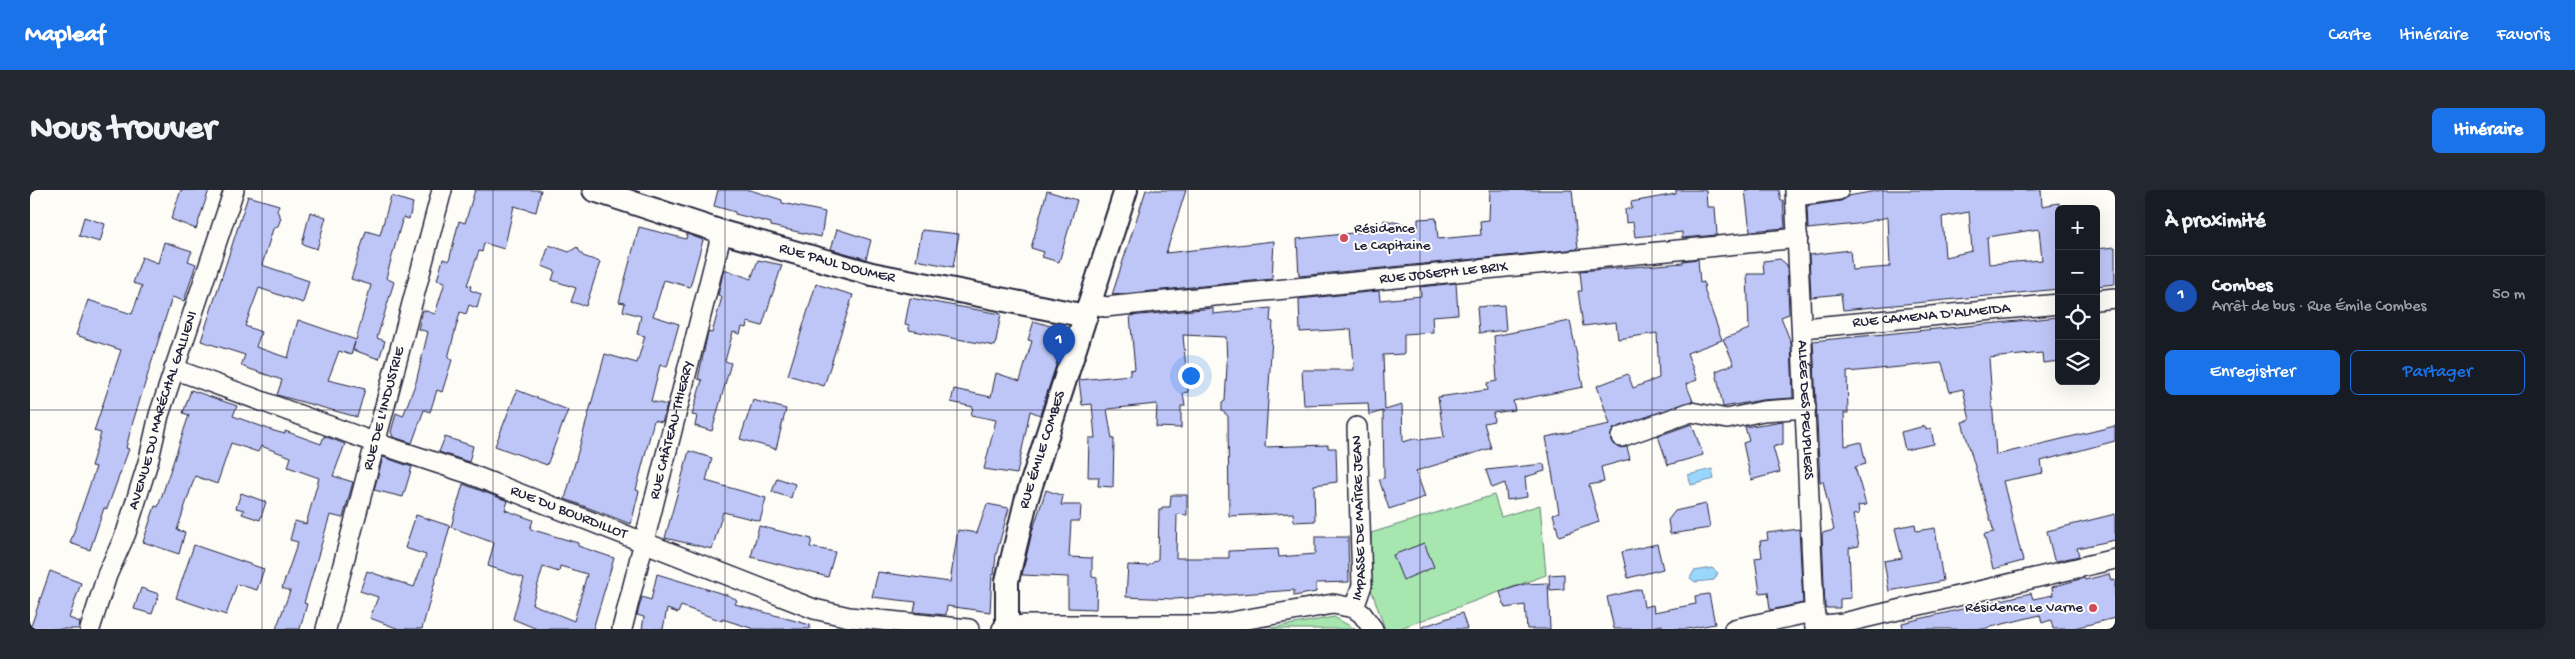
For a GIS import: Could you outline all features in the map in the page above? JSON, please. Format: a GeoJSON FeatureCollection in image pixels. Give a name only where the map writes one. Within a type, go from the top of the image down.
{"type":"FeatureCollection","features":[{"type":"Feature","properties":{"kind":"street","name":"AVENUE DU MARÉCHAL GALLIENI"},"geometry":{"type":"LineString","coordinates":[[90,629],[107,576],[126,534],[174,369],[234,190]]}},
{"type":"Feature","properties":{"kind":"street","name":"RUE DE L'INDUSTRIE"},"geometry":{"type":"LineString","coordinates":[[326,629],[442,190]]}},
{"type":"Feature","properties":{"kind":"street","name":"RUE PAUL DOUMER"},"geometry":{"type":"LineString","coordinates":[[594,190],[620,194],[722,232],[872,274],[1088,309]]}},
{"type":"Feature","properties":{"kind":"street","name":"RUE ÉMILE COMBES"},"geometry":{"type":"LineString","coordinates":[[1005,629],[1007,581],[1013,548],[1026,500],[1126,190]]}},
{"type":"Feature","properties":{"kind":"street"},"geometry":{"type":"LineString","coordinates":[[1796,193],[1839,190]]}},
{"type":"Feature","properties":{"kind":"street","name":"ALLÉE DES PEUPLIERS"},"geometry":{"type":"LineString","coordinates":[[1796,193],[1815,623]]}},
{"type":"Feature","properties":{"kind":"street","name":"RUE CHÂTEAU-THIERRY"},"geometry":{"type":"LineString","coordinates":[[622,629],[722,232]]}},
{"type":"Feature","properties":{"kind":"street","name":"RUE JOSEPH LE BRIX"},"geometry":{"type":"LineString","coordinates":[[1088,309],[1798,238]]}},
{"type":"Feature","properties":{"kind":"street"},"geometry":{"type":"LineString","coordinates":[[2100,300],[2115,298]]}},
{"type":"Feature","properties":{"kind":"street","name":"RUE CAMENA D'ALMEIDA"},"geometry":{"type":"LineString","coordinates":[[1802,328],[2055,304]]}},
{"type":"Feature","properties":{"kind":"street","name":"RUE DU BOURDILLOT"},"geometry":{"type":"LineString","coordinates":[[174,369],[376,443],[467,473],[814,609],[850,617],[969,629]]}},
{"type":"Feature","properties":{"kind":"street"},"geometry":{"type":"LineString","coordinates":[[1621,437],[1691,412],[1726,419],[1763,411],[1806,408]]}},
{"type":"Feature","properties":{"kind":"street","name":"IMPASSE DE MAÎTRE JEAN"},"geometry":{"type":"LineString","coordinates":[[1354,608],[1362,585],[1357,427]]}},
{"type":"Feature","properties":{"kind":"street"},"geometry":{"type":"LineString","coordinates":[[1734,629],[1803,614],[1815,623],[1843,623],[2115,559]]}},
{"type":"Feature","properties":{"kind":"street"},"geometry":{"type":"LineString","coordinates":[[1005,629],[1023,624],[1214,625],[1333,604],[1354,608],[1362,614],[1373,629]]}},
{"type":"Feature","properties":{"kind":"green space"},"geometry":{"type":"Polygon","coordinates":[[[1494,495],[1501,517],[1540,505],[1546,575],[1398,629],[1385,629],[1371,589],[1371,533],[1494,495]]]}},
{"type":"Feature","properties":{"kind":"green space"},"geometry":{"type":"Polygon","coordinates":[[[1334,617],[1355,629],[1266,629],[1334,617]]]}},
{"type":"Feature","properties":{"kind":"water"},"geometry":{"type":"Polygon","coordinates":[[[1712,469],[1714,479],[1691,485],[1688,475],[1712,469]]]}},
{"type":"Feature","properties":{"kind":"water"},"geometry":{"type":"Polygon","coordinates":[[[1712,568],[1718,573],[1714,580],[1695,582],[1690,578],[1694,571],[1712,568]]]}},
{"type":"Feature","properties":{"kind":"building"},"geometry":{"type":"Polygon","coordinates":[[[181,190],[209,190],[196,229],[171,219],[181,190]]]}},
{"type":"Feature","properties":{"kind":"building"},"geometry":{"type":"Polygon","coordinates":[[[475,190],[541,190],[536,212],[514,206],[504,249],[484,243],[482,252],[479,251],[467,285],[471,286],[470,290],[481,294],[477,308],[469,305],[466,314],[460,312],[448,358],[452,360],[442,392],[437,390],[430,412],[424,410],[412,443],[393,437],[391,432],[396,413],[403,416],[416,382],[428,332],[418,329],[423,310],[435,314],[445,282],[437,280],[443,259],[449,261],[459,221],[465,223],[475,190]]]}},
{"type":"Feature","properties":{"kind":"building"},"geometry":{"type":"Polygon","coordinates":[[[718,190],[750,190],[782,200],[782,203],[825,212],[821,237],[771,226],[771,223],[735,214],[735,212],[714,206],[718,190]]]}},
{"type":"Feature","properties":{"kind":"building","name":"Résidence Le Capitaine"},"geometry":{"type":"Polygon","coordinates":[[[1146,190],[1186,190],[1166,253],[1274,241],[1272,279],[1112,295],[1146,190]]]}},
{"type":"Feature","properties":{"kind":"building"},"geometry":{"type":"Polygon","coordinates":[[[1490,190],[1572,190],[1578,249],[1299,276],[1297,239],[1381,230],[1384,220],[1418,227],[1418,219],[1436,218],[1438,239],[1481,235],[1480,221],[1489,220],[1490,190]]]}},
{"type":"Feature","properties":{"kind":"building"},"geometry":{"type":"Polygon","coordinates":[[[1676,190],[1706,190],[1707,207],[1715,207],[1717,235],[1682,238],[1682,232],[1635,237],[1633,222],[1626,223],[1625,209],[1632,208],[1631,202],[1676,194],[1676,190]]]}},
{"type":"Feature","properties":{"kind":"building"},"geometry":{"type":"Polygon","coordinates":[[[1745,190],[1779,190],[1781,201],[1783,200],[1785,228],[1750,231],[1745,190]]]}},
{"type":"Feature","properties":{"kind":"building"},"geometry":{"type":"Polygon","coordinates":[[[1882,190],[2041,190],[2042,206],[2059,203],[2059,205],[2055,205],[2055,289],[1843,310],[1841,294],[1811,297],[1809,255],[1850,250],[1852,270],[1890,267],[1888,217],[1857,224],[1808,229],[1807,206],[1841,201],[1848,196],[1882,190]],[[1969,212],[1942,217],[1945,257],[1972,251],[1969,212]],[[2039,229],[1987,237],[1989,264],[2042,260],[2039,229]]]}},
{"type":"Feature","properties":{"kind":"building"},"geometry":{"type":"Polygon","coordinates":[[[1047,191],[1077,200],[1059,262],[1042,257],[1044,252],[1031,248],[1047,191]]]}},
{"type":"Feature","properties":{"kind":"building"},"geometry":{"type":"Polygon","coordinates":[[[248,196],[279,205],[277,211],[281,218],[278,226],[273,229],[262,265],[309,281],[303,303],[259,288],[245,326],[261,332],[256,347],[288,358],[298,320],[356,340],[371,285],[351,279],[366,231],[380,235],[391,196],[413,203],[409,219],[403,217],[386,278],[394,282],[377,338],[385,341],[379,359],[353,350],[355,342],[351,355],[339,351],[328,380],[365,389],[357,417],[277,395],[282,380],[241,366],[245,355],[201,341],[248,196]]]}},
{"type":"Feature","properties":{"kind":"building"},"geometry":{"type":"Polygon","coordinates":[[[310,212],[326,217],[317,249],[302,244],[310,212]]]}},
{"type":"Feature","properties":{"kind":"building"},"geometry":{"type":"Polygon","coordinates":[[[84,217],[105,224],[100,242],[79,236],[84,217]]]}},
{"type":"Feature","properties":{"kind":"building"},"geometry":{"type":"Polygon","coordinates":[[[639,227],[686,239],[687,234],[703,240],[690,287],[664,280],[653,316],[679,324],[667,367],[660,365],[651,401],[667,405],[662,422],[654,420],[636,490],[639,491],[631,524],[565,499],[605,354],[637,363],[645,336],[637,334],[641,316],[623,311],[625,303],[619,302],[639,227]]]}},
{"type":"Feature","properties":{"kind":"building"},"geometry":{"type":"Polygon","coordinates":[[[837,229],[871,240],[866,259],[831,249],[837,229]]]}},
{"type":"Feature","properties":{"kind":"building"},"geometry":{"type":"Polygon","coordinates":[[[922,230],[959,234],[953,267],[916,260],[922,230]]]}},
{"type":"Feature","properties":{"kind":"building"},"geometry":{"type":"Polygon","coordinates":[[[164,242],[192,251],[188,261],[196,264],[184,301],[172,297],[131,428],[126,448],[129,449],[107,509],[104,508],[90,550],[70,543],[96,467],[91,466],[101,433],[94,431],[121,350],[76,335],[88,300],[132,314],[142,286],[133,283],[142,257],[158,263],[164,242]]]}},
{"type":"Feature","properties":{"kind":"building"},"geometry":{"type":"Polygon","coordinates":[[[549,245],[569,252],[577,247],[583,256],[600,262],[586,306],[571,302],[576,288],[552,280],[555,271],[542,266],[549,245]]]}},
{"type":"Feature","properties":{"kind":"building"},"geometry":{"type":"Polygon","coordinates":[[[2115,247],[2115,284],[2100,286],[2100,249],[2115,247]]]}},
{"type":"Feature","properties":{"kind":"building"},"geometry":{"type":"Polygon","coordinates":[[[1698,259],[1700,283],[1704,282],[1705,292],[1722,340],[1687,353],[1697,380],[1686,384],[1693,401],[1613,429],[1611,441],[1619,448],[1627,447],[1630,459],[1601,467],[1604,482],[1589,485],[1599,522],[1559,536],[1553,514],[1559,512],[1546,437],[1610,424],[1597,386],[1628,374],[1633,388],[1659,378],[1657,333],[1618,339],[1616,322],[1583,326],[1578,291],[1582,291],[1580,271],[1683,263],[1683,261],[1698,259]]]}},
{"type":"Feature","properties":{"kind":"building"},"geometry":{"type":"Polygon","coordinates":[[[1780,259],[1787,265],[1789,314],[1781,317],[1791,343],[1793,398],[1762,400],[1723,407],[1716,371],[1734,364],[1723,339],[1749,329],[1747,274],[1764,274],[1763,261],[1780,259]]]}},
{"type":"Feature","properties":{"kind":"building"},"geometry":{"type":"Polygon","coordinates":[[[758,260],[782,265],[762,326],[748,322],[747,328],[742,327],[740,334],[733,332],[725,361],[731,363],[712,431],[695,426],[697,416],[692,415],[702,380],[698,379],[708,332],[712,333],[722,297],[718,295],[724,269],[751,279],[758,260]]]}},
{"type":"Feature","properties":{"kind":"building"},"geometry":{"type":"Polygon","coordinates":[[[1456,283],[1458,314],[1432,316],[1433,332],[1404,334],[1404,354],[1383,355],[1385,410],[1402,405],[1403,442],[1417,438],[1418,440],[1444,437],[1438,397],[1488,390],[1487,383],[1497,381],[1494,336],[1570,321],[1583,387],[1513,401],[1515,410],[1493,413],[1494,421],[1484,423],[1491,448],[1416,471],[1425,497],[1389,509],[1379,479],[1384,478],[1383,411],[1369,415],[1368,403],[1304,405],[1302,370],[1354,370],[1351,329],[1300,332],[1299,299],[1379,291],[1380,300],[1421,296],[1420,287],[1456,283]]]}},
{"type":"Feature","properties":{"kind":"building"},"geometry":{"type":"Polygon","coordinates":[[[816,284],[853,295],[824,386],[788,375],[816,284]]]}},
{"type":"Feature","properties":{"kind":"building"},"geometry":{"type":"Polygon","coordinates":[[[910,298],[1001,314],[995,346],[909,330],[909,325],[905,324],[910,298]]]}},
{"type":"Feature","properties":{"kind":"building"},"geometry":{"type":"Polygon","coordinates":[[[1504,305],[1506,330],[1479,333],[1477,307],[1504,305]]]}},
{"type":"Feature","properties":{"kind":"building"},"geometry":{"type":"Polygon","coordinates":[[[1213,308],[1213,314],[1271,308],[1270,321],[1273,322],[1265,447],[1328,445],[1328,448],[1336,448],[1337,482],[1314,485],[1315,521],[1294,522],[1293,513],[1229,516],[1228,416],[1222,411],[1222,403],[1225,401],[1227,366],[1226,337],[1183,335],[1188,392],[1183,393],[1185,406],[1181,406],[1181,428],[1156,427],[1157,404],[1107,409],[1112,439],[1114,439],[1113,487],[1098,486],[1099,477],[1088,477],[1089,438],[1095,438],[1092,404],[1082,405],[1079,380],[1130,375],[1130,370],[1135,369],[1130,316],[1213,308]]]}},
{"type":"Feature","properties":{"kind":"building"},"geometry":{"type":"Polygon","coordinates":[[[2055,317],[2055,362],[2043,363],[2042,353],[1989,358],[1996,455],[2115,426],[2115,441],[2041,461],[2043,473],[2003,481],[2023,561],[1993,569],[1984,534],[1994,532],[1962,422],[1970,420],[1963,389],[1950,392],[1942,363],[1847,372],[1848,413],[1844,413],[1845,446],[1861,442],[1866,464],[1855,467],[1866,505],[1858,506],[1859,514],[1853,515],[1859,546],[1849,548],[1851,598],[1840,599],[1840,608],[1825,608],[1822,533],[1834,530],[1823,481],[1820,482],[1813,341],[2055,317]]]}},
{"type":"Feature","properties":{"kind":"building"},"geometry":{"type":"Polygon","coordinates":[[[1034,321],[1063,330],[1066,334],[1040,415],[1030,411],[1017,474],[984,469],[996,420],[971,415],[973,407],[951,402],[954,389],[991,397],[996,373],[1020,381],[1032,341],[1028,340],[1034,321]]]}},
{"type":"Feature","properties":{"kind":"building"},"geometry":{"type":"Polygon","coordinates":[[[191,390],[237,406],[233,416],[274,431],[285,434],[285,431],[321,444],[324,436],[345,444],[333,476],[353,482],[343,518],[330,515],[304,603],[307,604],[300,629],[276,629],[290,591],[282,588],[298,542],[290,540],[295,521],[306,524],[319,478],[288,467],[291,457],[261,446],[258,452],[231,443],[217,484],[195,476],[177,530],[185,532],[179,554],[143,542],[155,506],[158,507],[189,415],[183,413],[191,390]]]}},
{"type":"Feature","properties":{"kind":"building"},"geometry":{"type":"Polygon","coordinates":[[[517,390],[568,410],[547,465],[495,446],[517,390]]]}},
{"type":"Feature","properties":{"kind":"building"},"geometry":{"type":"Polygon","coordinates":[[[753,400],[786,409],[776,449],[740,439],[753,400]]]}},
{"type":"Feature","properties":{"kind":"building"},"geometry":{"type":"Polygon","coordinates":[[[1783,421],[1783,444],[1773,447],[1780,472],[1751,480],[1743,443],[1749,441],[1745,427],[1783,421]]]}},
{"type":"Feature","properties":{"kind":"building"},"geometry":{"type":"Polygon","coordinates":[[[1692,424],[1703,455],[1668,465],[1658,436],[1692,424]]]}},
{"type":"Feature","properties":{"kind":"building"},"geometry":{"type":"Polygon","coordinates":[[[1925,426],[1926,430],[1931,428],[1934,444],[1905,450],[1901,432],[1925,426]]]}},
{"type":"Feature","properties":{"kind":"building"},"geometry":{"type":"Polygon","coordinates":[[[445,437],[473,446],[469,462],[439,452],[445,437]]]}},
{"type":"Feature","properties":{"kind":"building"},"geometry":{"type":"Polygon","coordinates":[[[689,451],[712,458],[706,481],[766,498],[760,521],[723,512],[712,549],[665,538],[689,451]]]}},
{"type":"Feature","properties":{"kind":"building"},"geometry":{"type":"Polygon","coordinates":[[[383,457],[412,467],[403,497],[374,490],[383,457]]]}},
{"type":"Feature","properties":{"kind":"building"},"geometry":{"type":"Polygon","coordinates":[[[1544,464],[1545,471],[1525,477],[1527,497],[1507,500],[1505,483],[1492,488],[1486,470],[1544,464]]]}},
{"type":"Feature","properties":{"kind":"building"},"geometry":{"type":"Polygon","coordinates":[[[777,478],[795,484],[791,498],[772,492],[777,478]]]}},
{"type":"Feature","properties":{"kind":"building"},"geometry":{"type":"Polygon","coordinates":[[[463,484],[508,501],[505,510],[533,520],[530,529],[578,543],[578,546],[614,558],[593,629],[537,629],[513,619],[524,578],[488,566],[494,543],[451,527],[463,484]],[[560,566],[559,572],[543,567],[532,604],[574,621],[587,574],[560,566]]]}},
{"type":"Feature","properties":{"kind":"building"},"geometry":{"type":"Polygon","coordinates":[[[1046,490],[1063,496],[1061,505],[1081,505],[1080,521],[1071,521],[1069,557],[1092,558],[1092,577],[1097,578],[1096,609],[1068,608],[1068,577],[1022,575],[1032,532],[1046,490]]]}},
{"type":"Feature","properties":{"kind":"building"},"geometry":{"type":"Polygon","coordinates":[[[241,493],[266,502],[260,520],[242,514],[244,510],[236,508],[241,493]]]}},
{"type":"Feature","properties":{"kind":"building"},"geometry":{"type":"Polygon","coordinates":[[[1171,495],[1187,495],[1187,515],[1177,514],[1176,558],[1229,558],[1229,551],[1278,549],[1279,557],[1315,554],[1315,537],[1348,537],[1349,582],[1316,583],[1316,592],[1294,596],[1294,590],[1175,599],[1126,597],[1128,565],[1148,566],[1158,559],[1159,510],[1162,510],[1162,507],[1170,507],[1171,495]]]}},
{"type":"Feature","properties":{"kind":"building"},"geometry":{"type":"Polygon","coordinates":[[[987,504],[1009,508],[996,555],[994,575],[992,574],[990,612],[947,606],[946,615],[914,612],[916,602],[872,597],[878,572],[950,582],[958,530],[977,533],[987,504]]]}},
{"type":"Feature","properties":{"kind":"building"},"geometry":{"type":"Polygon","coordinates":[[[1706,504],[1710,528],[1670,534],[1668,520],[1675,511],[1706,504]]]}},
{"type":"Feature","properties":{"kind":"building"},"geometry":{"type":"Polygon","coordinates":[[[2115,514],[2115,540],[2077,548],[2079,556],[2054,560],[2047,531],[2115,514]]]}},
{"type":"Feature","properties":{"kind":"building"},"geometry":{"type":"Polygon","coordinates":[[[416,515],[450,526],[422,629],[399,629],[370,618],[378,597],[360,591],[367,571],[414,587],[426,555],[405,548],[416,515]]]}},
{"type":"Feature","properties":{"kind":"building"},"geometry":{"type":"Polygon","coordinates":[[[1915,524],[1916,531],[1935,528],[1943,581],[1889,591],[1884,561],[1902,558],[1895,528],[1915,524]]]}},
{"type":"Feature","properties":{"kind":"building"},"geometry":{"type":"Polygon","coordinates":[[[759,526],[812,539],[810,547],[835,552],[828,577],[751,557],[759,526]]]}},
{"type":"Feature","properties":{"kind":"building"},"geometry":{"type":"Polygon","coordinates":[[[1799,529],[1803,603],[1770,610],[1768,592],[1760,593],[1755,558],[1762,557],[1760,541],[1768,540],[1767,533],[1799,529]]]}},
{"type":"Feature","properties":{"kind":"building"},"geometry":{"type":"Polygon","coordinates":[[[1424,543],[1434,567],[1403,580],[1393,555],[1424,543]]]}},
{"type":"Feature","properties":{"kind":"building"},"geometry":{"type":"Polygon","coordinates":[[[1657,544],[1663,569],[1628,578],[1622,552],[1657,544]]]}},
{"type":"Feature","properties":{"kind":"building"},"geometry":{"type":"Polygon","coordinates":[[[194,545],[264,569],[257,590],[237,584],[226,615],[176,598],[194,545]]]}},
{"type":"Feature","properties":{"kind":"building"},"geometry":{"type":"Polygon","coordinates":[[[50,571],[81,583],[69,618],[80,622],[79,629],[30,629],[50,571]]]}},
{"type":"Feature","properties":{"kind":"building"},"geometry":{"type":"Polygon","coordinates":[[[657,574],[730,596],[737,600],[735,604],[810,625],[810,629],[754,629],[722,619],[722,621],[681,606],[678,613],[667,609],[663,629],[642,629],[644,617],[637,615],[642,597],[651,600],[657,574]]]}},
{"type":"Feature","properties":{"kind":"building"},"geometry":{"type":"Polygon","coordinates":[[[1564,574],[1564,589],[1550,590],[1549,575],[1564,574]]]}},
{"type":"Feature","properties":{"kind":"building"},"geometry":{"type":"Polygon","coordinates":[[[2109,574],[2111,581],[2115,580],[2115,618],[2070,629],[2053,629],[2051,620],[2042,623],[2040,615],[1983,629],[1903,629],[1902,623],[2031,593],[2033,599],[2053,595],[2052,587],[2084,578],[2085,580],[2109,574]]]}},
{"type":"Feature","properties":{"kind":"building"},"geometry":{"type":"Polygon","coordinates":[[[1548,583],[1550,629],[1527,629],[1525,605],[1505,608],[1500,592],[1524,584],[1548,583]]]}},
{"type":"Feature","properties":{"kind":"building"},"geometry":{"type":"Polygon","coordinates":[[[141,588],[159,594],[152,614],[134,609],[141,588]]]}},
{"type":"Feature","properties":{"kind":"building"},"geometry":{"type":"Polygon","coordinates":[[[1641,589],[1644,607],[1653,605],[1654,612],[1696,604],[1695,596],[1709,594],[1715,624],[1687,629],[1663,629],[1662,625],[1643,629],[1614,629],[1607,597],[1641,589]]]}},
{"type":"Feature","properties":{"kind":"building"},"geometry":{"type":"Polygon","coordinates":[[[1462,613],[1467,629],[1423,629],[1422,627],[1462,613]]]}},
{"type":"Feature","properties":{"kind":"place","name":"Résidence Le Capitaine"},"geometry":{"type":"Point","coordinates":[1344,238]}},
{"type":"Feature","properties":{"kind":"place","name":"Combes"},"geometry":{"type":"Point","coordinates":[1059,365]}},
{"type":"Feature","properties":{"kind":"place","name":"Résidence Le Varne"},"geometry":{"type":"Point","coordinates":[2093,608]}}]}
